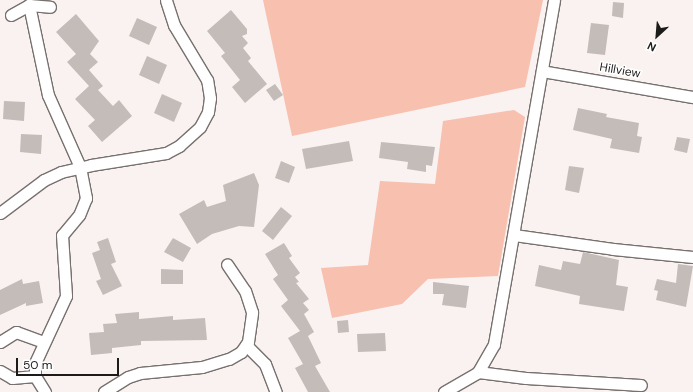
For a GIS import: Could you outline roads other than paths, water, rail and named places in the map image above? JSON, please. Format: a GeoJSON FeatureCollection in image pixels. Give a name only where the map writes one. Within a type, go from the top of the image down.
{"type":"FeatureCollection","features":[{"type":"Feature","properties":{"kind":"street"},"geometry":{"type":"LineString","coordinates":[[0,213],[44,180],[80,167],[166,153],[191,137],[200,127],[208,112],[210,98],[207,80],[174,25],[166,0]]}},
{"type":"Feature","properties":{"kind":"street"},"geometry":{"type":"LineString","coordinates":[[444,392],[478,372],[494,344],[554,0]]}},
{"type":"Feature","properties":{"kind":"street"},"geometry":{"type":"LineString","coordinates":[[29,5],[48,95],[80,167],[85,188],[84,207],[66,228],[61,244],[66,296],[57,319],[43,342],[35,363],[35,376],[45,392]]}},
{"type":"Feature","properties":{"kind":"street"},"geometry":{"type":"LineString","coordinates":[[11,15],[29,5],[50,7]]}},
{"type":"Feature","properties":{"kind":"street","name":"Hillview"},"geometry":{"type":"LineString","coordinates":[[542,71],[693,97]]}},
{"type":"Feature","properties":{"kind":"street"},"geometry":{"type":"LineString","coordinates":[[514,235],[613,250],[693,257]]}},
{"type":"Feature","properties":{"kind":"street"},"geometry":{"type":"LineString","coordinates":[[104,392],[128,377],[140,373],[191,369],[216,363],[241,352],[246,345],[252,322],[249,301],[227,264]]}},
{"type":"Feature","properties":{"kind":"street"},"geometry":{"type":"LineString","coordinates":[[0,342],[16,332],[43,342]]}},
{"type":"Feature","properties":{"kind":"street"},"geometry":{"type":"LineString","coordinates":[[246,345],[266,364],[276,392]]}},
{"type":"Feature","properties":{"kind":"street"},"geometry":{"type":"LineString","coordinates":[[0,371],[12,378],[35,376]]}},
{"type":"Feature","properties":{"kind":"street"},"geometry":{"type":"LineString","coordinates":[[478,372],[526,378],[641,385]]}}]}
